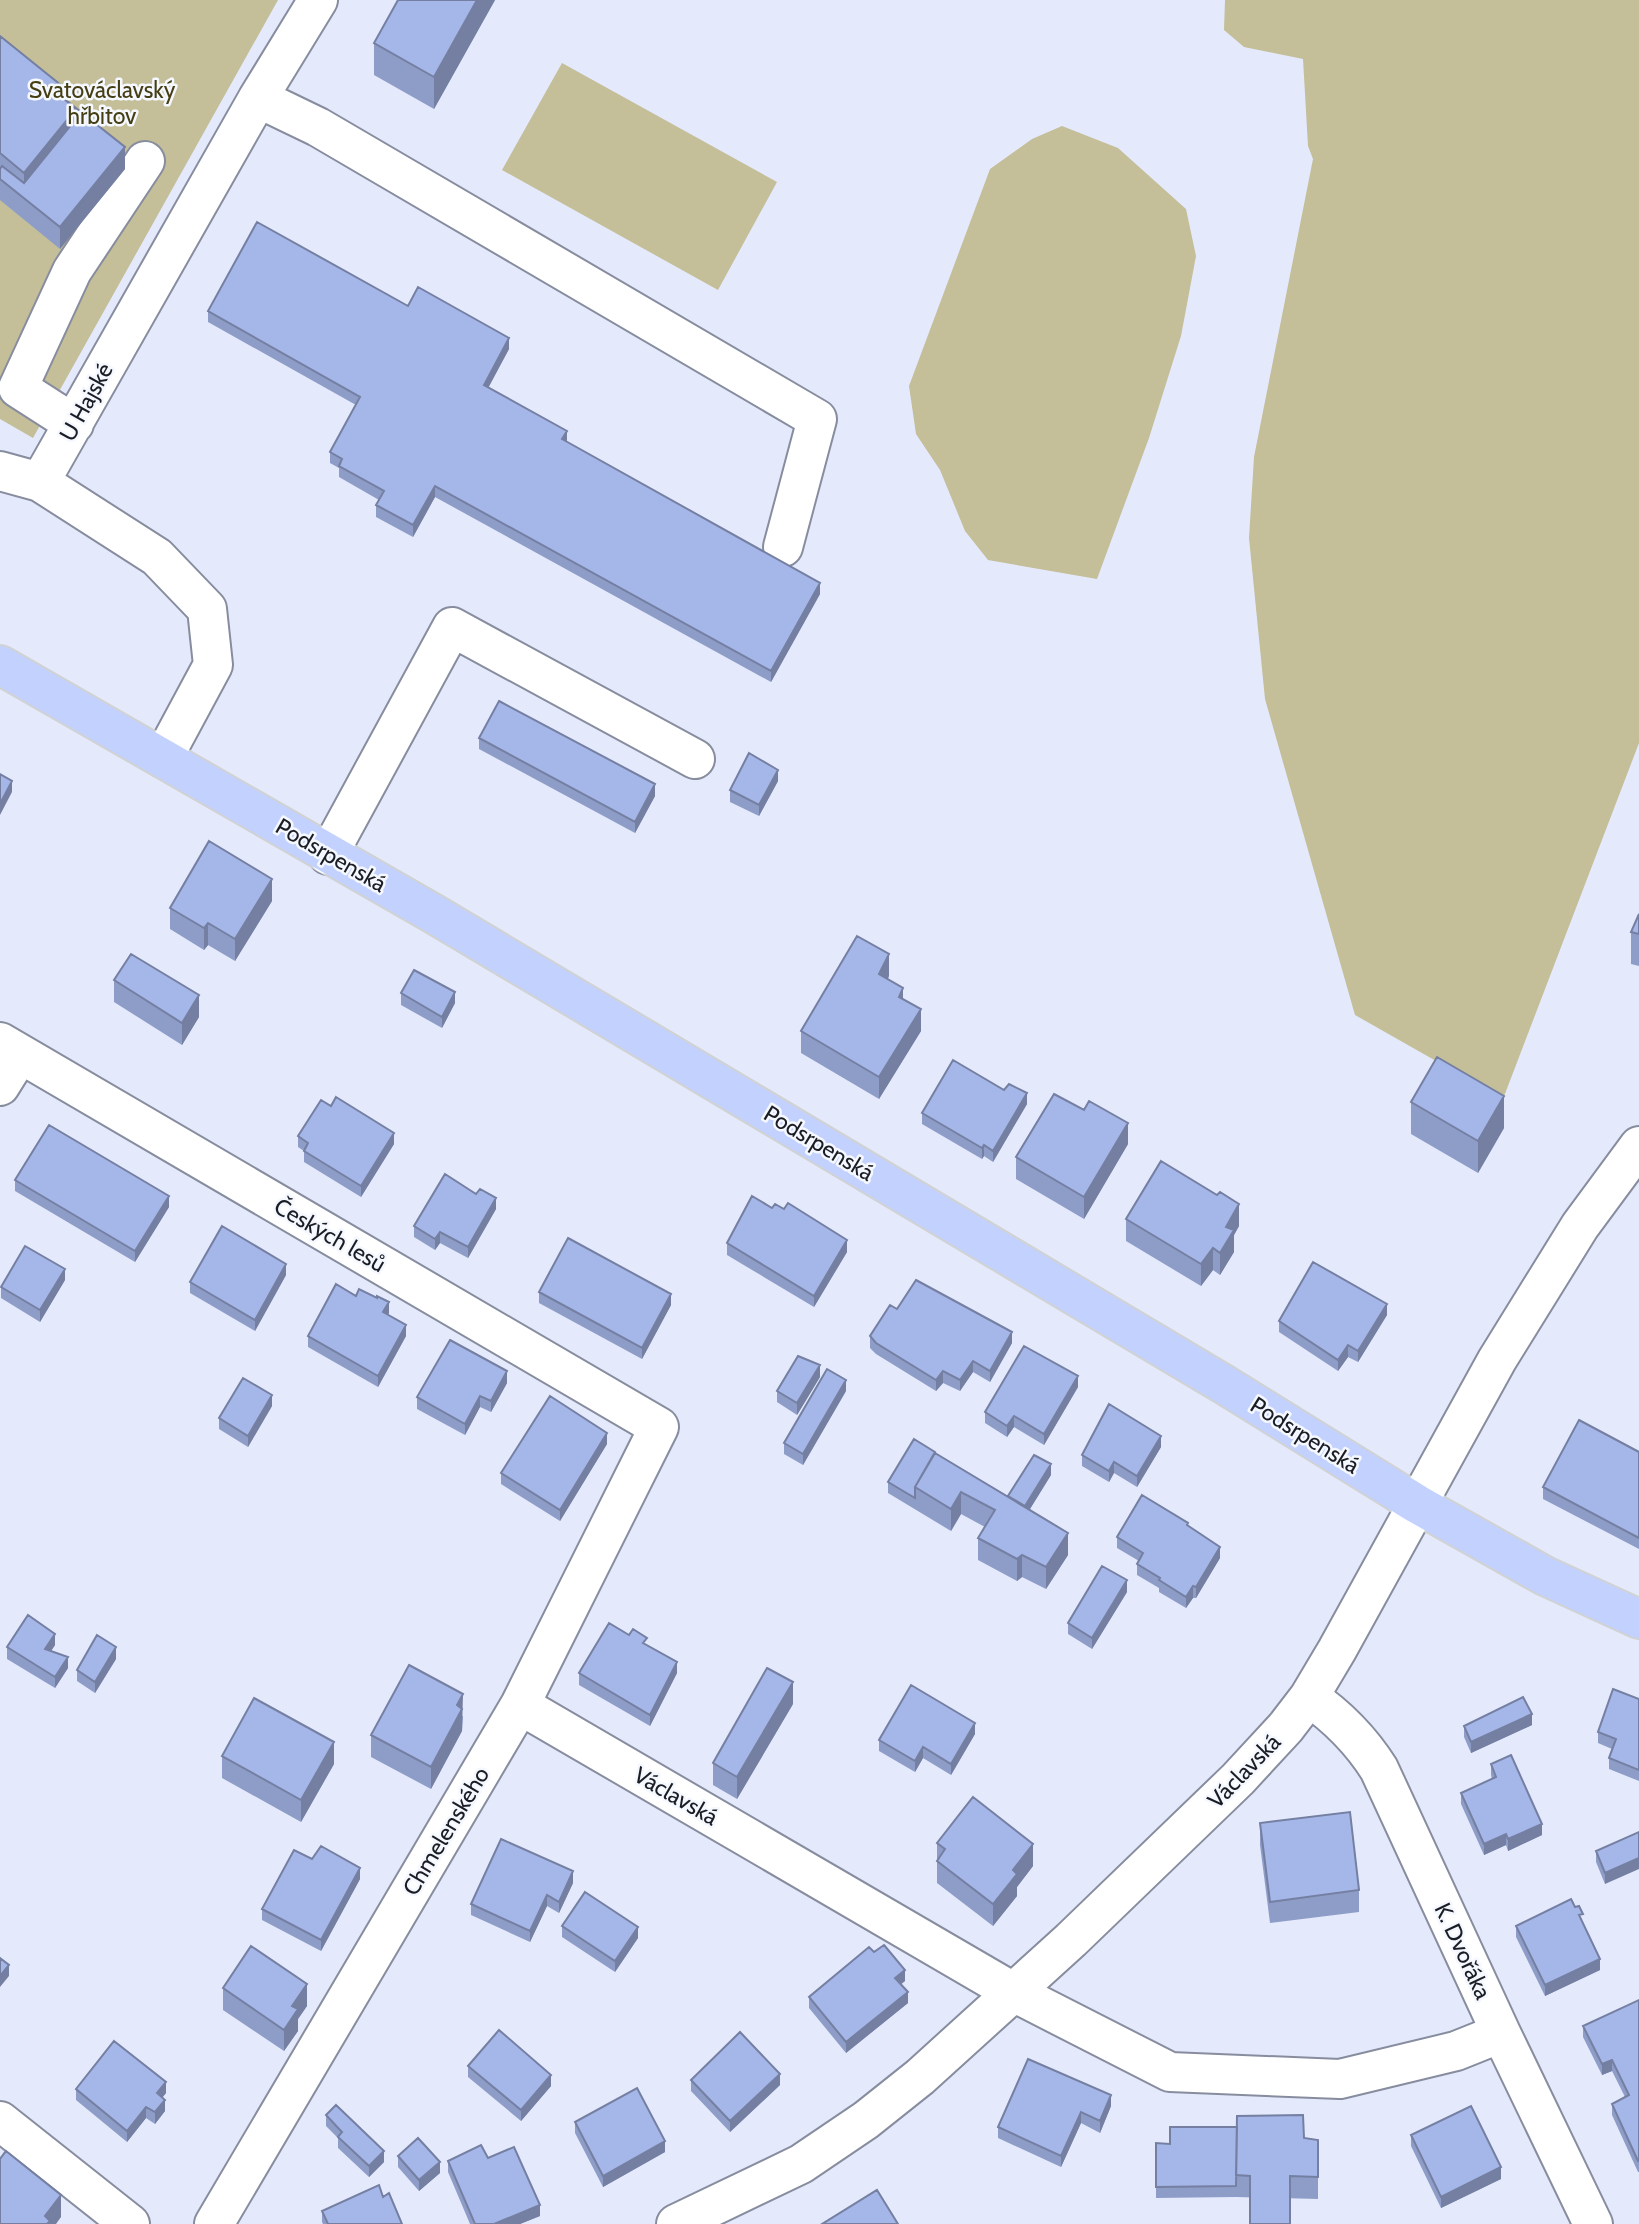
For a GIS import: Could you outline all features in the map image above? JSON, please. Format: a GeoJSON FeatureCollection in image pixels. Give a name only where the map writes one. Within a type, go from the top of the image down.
{"type":"FeatureCollection","features":[{"type":"Feature","properties":{"kind":"main road","name":"Podsrpenská"},"geometry":{"type":"LineString","coordinates":[[0,665],[433,914],[1153,1342],[1417,1504],[1545,1576],[1639,1619]]}},
{"type":"Feature","properties":{"kind":"street","name":"U Hajské"},"geometry":{"type":"LineString","coordinates":[[40,482],[258,98],[318,0]]}},
{"type":"Feature","properties":{"kind":"street"},"geometry":{"type":"LineString","coordinates":[[258,98],[318,127],[817,419],[783,547]]}},
{"type":"Feature","properties":{"kind":"street"},"geometry":{"type":"LineString","coordinates":[[74,424],[18,388],[72,271],[145,161]]}},
{"type":"Feature","properties":{"kind":"street"},"geometry":{"type":"LineString","coordinates":[[0,471],[40,482],[157,557],[207,609],[213,665],[163,758]]}},
{"type":"Feature","properties":{"kind":"street"},"geometry":{"type":"LineString","coordinates":[[328,855],[452,627],[695,759]]}},
{"type":"Feature","properties":{"kind":"street"},"geometry":{"type":"LineString","coordinates":[[0,1086],[10,1048]]}},
{"type":"Feature","properties":{"kind":"street","name":"Českých lesů"},"geometry":{"type":"LineString","coordinates":[[10,1048],[660,1427]]}},
{"type":"Feature","properties":{"kind":"street","name":"Václavská"},"geometry":{"type":"LineString","coordinates":[[676,2224],[801,2164],[866,2120],[920,2077],[1238,1779],[1286,1727],[1309,1697],[1338,1650],[1497,1360],[1580,1226],[1639,1146]]}},
{"type":"Feature","properties":{"kind":"street","name":"Chmelenského"},"geometry":{"type":"LineString","coordinates":[[214,2224],[520,1706],[660,1427]]}},
{"type":"Feature","properties":{"kind":"street","name":"K. Dvořáka"},"geometry":{"type":"LineString","coordinates":[[1309,1697],[1349,1728],[1379,1769],[1593,2224]]}},
{"type":"Feature","properties":{"kind":"street","name":"Václavská"},"geometry":{"type":"LineString","coordinates":[[520,1706],[1013,1992],[1170,2072],[1340,2079],[1456,2051],[1501,2033]]}},
{"type":"Feature","properties":{"kind":"street"},"geometry":{"type":"LineString","coordinates":[[0,2121],[130,2224]]}},
{"type":"Feature","properties":{"kind":"green space","name":"Svatováclavský hřbitov"},"geometry":{"type":"Polygon","coordinates":[[[0,0],[278,0],[33,438],[0,419],[0,0]]]}},
{"type":"Feature","properties":{"kind":"green space"},"geometry":{"type":"Polygon","coordinates":[[[1225,0],[1639,0],[1639,743],[1503,1099],[1355,1015],[1265,699],[1249,538],[1254,457],[1313,159],[1308,146],[1303,59],[1244,47],[1224,30],[1225,0]]]}},
{"type":"Feature","properties":{"kind":"green space"},"geometry":{"type":"Polygon","coordinates":[[[562,63],[777,182],[718,290],[502,170],[562,63]]]}},
{"type":"Feature","properties":{"kind":"green space"},"geometry":{"type":"Polygon","coordinates":[[[1062,126],[1118,148],[1186,209],[1196,256],[1181,336],[1149,438],[1097,579],[988,560],[965,531],[940,470],[916,434],[909,386],[990,169],[1032,139],[1062,126]]]}},
{"type":"Feature","properties":{"kind":"building"},"geometry":{"type":"Polygon","coordinates":[[[398,0],[477,0],[434,77],[374,43],[398,0]]]}},
{"type":"Feature","properties":{"kind":"building"},"geometry":{"type":"Polygon","coordinates":[[[0,36],[62,86],[57,93],[76,109],[24,173],[0,153],[0,36]]]}},
{"type":"Feature","properties":{"kind":"building"},"geometry":{"type":"Polygon","coordinates":[[[62,97],[125,147],[60,227],[0,179],[0,169],[2,166],[24,183],[76,119],[76,109],[62,97]]]}},
{"type":"Feature","properties":{"kind":"building"},"geometry":{"type":"Polygon","coordinates":[[[257,222],[408,306],[418,287],[509,338],[484,385],[567,431],[562,439],[820,583],[771,671],[435,486],[413,525],[376,505],[384,491],[339,466],[342,459],[330,452],[360,397],[208,311],[257,222]]]}},
{"type":"Feature","properties":{"kind":"building"},"geometry":{"type":"Polygon","coordinates":[[[499,701],[655,784],[635,822],[479,738],[499,701]]]}},
{"type":"Feature","properties":{"kind":"building"},"geometry":{"type":"Polygon","coordinates":[[[749,753],[778,770],[759,805],[730,790],[749,753]]]}},
{"type":"Feature","properties":{"kind":"building"},"geometry":{"type":"Polygon","coordinates":[[[0,774],[12,781],[0,804],[0,774]]]}},
{"type":"Feature","properties":{"kind":"building"},"geometry":{"type":"Polygon","coordinates":[[[209,841],[272,879],[235,939],[208,923],[204,928],[170,908],[209,841]]]}},
{"type":"Feature","properties":{"kind":"building"},"geometry":{"type":"Polygon","coordinates":[[[1639,914],[1639,934],[1631,932],[1639,914]]]}},
{"type":"Feature","properties":{"kind":"building"},"geometry":{"type":"Polygon","coordinates":[[[857,936],[889,954],[879,974],[903,988],[899,997],[921,1009],[879,1077],[801,1031],[857,936]]]}},
{"type":"Feature","properties":{"kind":"building"},"geometry":{"type":"Polygon","coordinates":[[[131,954],[199,995],[182,1023],[114,980],[131,954]]]}},
{"type":"Feature","properties":{"kind":"building"},"geometry":{"type":"Polygon","coordinates":[[[414,970],[455,992],[442,1017],[401,993],[414,970]]]}},
{"type":"Feature","properties":{"kind":"building"},"geometry":{"type":"Polygon","coordinates":[[[1437,1057],[1504,1096],[1478,1141],[1411,1102],[1437,1057]]]}},
{"type":"Feature","properties":{"kind":"building"},"geometry":{"type":"Polygon","coordinates":[[[953,1060],[1004,1090],[1009,1084],[1027,1093],[993,1151],[984,1145],[982,1148],[922,1113],[953,1060]]]}},
{"type":"Feature","properties":{"kind":"building"},"geometry":{"type":"Polygon","coordinates":[[[1054,1094],[1084,1110],[1089,1101],[1128,1123],[1084,1197],[1016,1157],[1054,1094]]]}},
{"type":"Feature","properties":{"kind":"building"},"geometry":{"type":"Polygon","coordinates":[[[336,1097],[394,1133],[361,1186],[304,1151],[308,1143],[298,1136],[321,1100],[331,1106],[336,1097]]]}},
{"type":"Feature","properties":{"kind":"building"},"geometry":{"type":"Polygon","coordinates":[[[49,1125],[169,1196],[135,1251],[15,1180],[49,1125]]]}},
{"type":"Feature","properties":{"kind":"building"},"geometry":{"type":"Polygon","coordinates":[[[1161,1161],[1217,1195],[1220,1192],[1239,1204],[1226,1227],[1234,1230],[1220,1253],[1213,1248],[1201,1264],[1126,1219],[1161,1161]]]}},
{"type":"Feature","properties":{"kind":"building"},"geometry":{"type":"Polygon","coordinates":[[[445,1174],[476,1194],[480,1189],[496,1198],[468,1247],[440,1232],[435,1239],[414,1226],[445,1174]]]}},
{"type":"Feature","properties":{"kind":"building"},"geometry":{"type":"Polygon","coordinates":[[[752,1196],[772,1208],[775,1204],[784,1209],[788,1203],[847,1240],[814,1296],[727,1243],[752,1196]]]}},
{"type":"Feature","properties":{"kind":"building"},"geometry":{"type":"Polygon","coordinates":[[[222,1226],[286,1264],[255,1320],[190,1282],[222,1226]]]}},
{"type":"Feature","properties":{"kind":"building"},"geometry":{"type":"Polygon","coordinates":[[[568,1238],[671,1294],[642,1348],[539,1292],[568,1238]]]}},
{"type":"Feature","properties":{"kind":"building"},"geometry":{"type":"Polygon","coordinates":[[[25,1246],[65,1269],[40,1310],[1,1287],[25,1246]]]}},
{"type":"Feature","properties":{"kind":"building"},"geometry":{"type":"Polygon","coordinates":[[[1313,1262],[1387,1304],[1358,1351],[1348,1345],[1338,1360],[1279,1321],[1313,1262]]]}},
{"type":"Feature","properties":{"kind":"building"},"geometry":{"type":"Polygon","coordinates":[[[916,1280],[1012,1332],[990,1371],[973,1361],[960,1380],[943,1371],[936,1380],[876,1343],[870,1336],[890,1305],[897,1309],[916,1280]]]}},
{"type":"Feature","properties":{"kind":"building"},"geometry":{"type":"Polygon","coordinates":[[[336,1284],[356,1296],[359,1289],[389,1302],[383,1312],[406,1325],[378,1376],[308,1336],[336,1284]]]}},
{"type":"Feature","properties":{"kind":"building"},"geometry":{"type":"Polygon","coordinates":[[[450,1340],[507,1371],[491,1401],[480,1396],[465,1424],[417,1397],[450,1340]]]}},
{"type":"Feature","properties":{"kind":"building"},"geometry":{"type":"Polygon","coordinates":[[[1024,1346],[1078,1376],[1044,1434],[1014,1416],[1007,1426],[985,1412],[1024,1346]]]}},
{"type":"Feature","properties":{"kind":"building"},"geometry":{"type":"Polygon","coordinates":[[[798,1356],[820,1365],[797,1403],[777,1391],[798,1356]]]}},
{"type":"Feature","properties":{"kind":"building"},"geometry":{"type":"Polygon","coordinates":[[[827,1369],[846,1380],[803,1454],[784,1443],[827,1369]]]}},
{"type":"Feature","properties":{"kind":"building"},"geometry":{"type":"Polygon","coordinates":[[[243,1378],[272,1395],[248,1436],[219,1418],[243,1378]]]}},
{"type":"Feature","properties":{"kind":"building"},"geometry":{"type":"Polygon","coordinates":[[[550,1396],[607,1433],[560,1510],[501,1473],[550,1396]]]}},
{"type":"Feature","properties":{"kind":"building"},"geometry":{"type":"Polygon","coordinates":[[[1109,1404],[1161,1436],[1137,1476],[1114,1462],[1109,1471],[1082,1455],[1109,1404]]]}},
{"type":"Feature","properties":{"kind":"building"},"geometry":{"type":"Polygon","coordinates":[[[1579,1420],[1639,1452],[1639,1538],[1543,1487],[1579,1420]]]}},
{"type":"Feature","properties":{"kind":"building"},"geometry":{"type":"Polygon","coordinates":[[[914,1439],[935,1452],[915,1487],[915,1498],[888,1482],[914,1439]]]}},
{"type":"Feature","properties":{"kind":"building"},"geometry":{"type":"Polygon","coordinates":[[[935,1453],[1068,1533],[1046,1567],[1022,1555],[1017,1559],[978,1538],[995,1510],[961,1492],[951,1509],[915,1487],[935,1453]]]}},
{"type":"Feature","properties":{"kind":"building"},"geometry":{"type":"Polygon","coordinates":[[[1034,1455],[1051,1464],[1025,1506],[1008,1496],[1034,1455]]]}},
{"type":"Feature","properties":{"kind":"building"},"geometry":{"type":"Polygon","coordinates":[[[1142,1495],[1188,1523],[1187,1525],[1220,1547],[1196,1587],[1193,1586],[1186,1597],[1137,1564],[1143,1553],[1117,1537],[1142,1495]]]}},
{"type":"Feature","properties":{"kind":"building"},"geometry":{"type":"Polygon","coordinates":[[[1102,1566],[1127,1580],[1092,1638],[1068,1623],[1102,1566]]]}},
{"type":"Feature","properties":{"kind":"building"},"geometry":{"type":"Polygon","coordinates":[[[28,1615],[55,1634],[45,1649],[68,1657],[55,1677],[7,1647],[28,1615]]]}},
{"type":"Feature","properties":{"kind":"building"},"geometry":{"type":"Polygon","coordinates":[[[609,1623],[629,1635],[633,1629],[647,1638],[643,1643],[677,1662],[650,1715],[579,1673],[609,1623]]]}},
{"type":"Feature","properties":{"kind":"building"},"geometry":{"type":"Polygon","coordinates":[[[97,1635],[116,1647],[95,1682],[77,1670],[97,1635]]]}},
{"type":"Feature","properties":{"kind":"building"},"geometry":{"type":"Polygon","coordinates":[[[409,1665],[463,1694],[457,1705],[462,1709],[431,1767],[371,1735],[409,1665]]]}},
{"type":"Feature","properties":{"kind":"building"},"geometry":{"type":"Polygon","coordinates":[[[767,1668],[793,1682],[737,1777],[713,1763],[767,1668]]]}},
{"type":"Feature","properties":{"kind":"building"},"geometry":{"type":"Polygon","coordinates":[[[911,1685],[975,1723],[951,1764],[923,1747],[915,1761],[879,1740],[911,1685]]]}},
{"type":"Feature","properties":{"kind":"building"},"geometry":{"type":"Polygon","coordinates":[[[1613,1689],[1639,1699],[1639,1770],[1609,1758],[1616,1739],[1598,1732],[1613,1689]]]}},
{"type":"Feature","properties":{"kind":"building"},"geometry":{"type":"Polygon","coordinates":[[[1523,1697],[1532,1714],[1471,1742],[1464,1726],[1523,1697]]]}},
{"type":"Feature","properties":{"kind":"building"},"geometry":{"type":"Polygon","coordinates":[[[254,1698],[334,1742],[301,1800],[222,1756],[254,1698]]]}},
{"type":"Feature","properties":{"kind":"building"},"geometry":{"type":"Polygon","coordinates":[[[1511,1755],[1542,1824],[1508,1839],[1506,1834],[1484,1844],[1461,1793],[1496,1777],[1491,1764],[1511,1755]]]}},
{"type":"Feature","properties":{"kind":"building"},"geometry":{"type":"Polygon","coordinates":[[[973,1797],[1033,1844],[1013,1870],[1017,1874],[993,1904],[937,1861],[945,1849],[937,1843],[973,1797]]]}},
{"type":"Feature","properties":{"kind":"building"},"geometry":{"type":"Polygon","coordinates":[[[1350,1812],[1359,1890],[1270,1902],[1260,1823],[1350,1812]]]}},
{"type":"Feature","properties":{"kind":"building"},"geometry":{"type":"Polygon","coordinates":[[[1639,1832],[1639,1858],[1605,1873],[1596,1851],[1639,1832]]]}},
{"type":"Feature","properties":{"kind":"building"},"geometry":{"type":"Polygon","coordinates":[[[501,1839],[573,1871],[559,1902],[547,1895],[530,1931],[471,1904],[501,1839]]]}},
{"type":"Feature","properties":{"kind":"building"},"geometry":{"type":"Polygon","coordinates":[[[321,1846],[360,1868],[321,1940],[262,1909],[294,1850],[312,1859],[321,1846]]]}},
{"type":"Feature","properties":{"kind":"building"},"geometry":{"type":"Polygon","coordinates":[[[585,1892],[638,1927],[615,1961],[562,1926],[585,1892]]]}},
{"type":"Feature","properties":{"kind":"building"},"geometry":{"type":"Polygon","coordinates":[[[1571,1899],[1583,1914],[1579,1915],[1600,1959],[1545,1985],[1516,1926],[1571,1899]]]}},
{"type":"Feature","properties":{"kind":"building"},"geometry":{"type":"Polygon","coordinates":[[[884,1945],[905,1970],[895,1978],[908,1992],[846,2042],[809,1997],[869,1947],[874,1952],[884,1945]]]}},
{"type":"Feature","properties":{"kind":"building"},"geometry":{"type":"Polygon","coordinates":[[[251,1946],[307,1984],[292,2006],[298,2009],[284,2030],[223,1988],[251,1946]]]}},
{"type":"Feature","properties":{"kind":"building"},"geometry":{"type":"Polygon","coordinates":[[[0,1958],[9,1965],[0,1976],[0,1958]]]}},
{"type":"Feature","properties":{"kind":"building"},"geometry":{"type":"Polygon","coordinates":[[[1639,2000],[1638,2161],[1612,2104],[1629,2095],[1612,2060],[1602,2064],[1583,2026],[1639,2000]]]}},
{"type":"Feature","properties":{"kind":"building"},"geometry":{"type":"Polygon","coordinates":[[[499,2030],[551,2075],[521,2110],[468,2066],[499,2030]]]}},
{"type":"Feature","properties":{"kind":"building"},"geometry":{"type":"Polygon","coordinates":[[[740,2032],[780,2074],[730,2121],[691,2080],[740,2032]]]}},
{"type":"Feature","properties":{"kind":"building"},"geometry":{"type":"Polygon","coordinates":[[[114,2041],[166,2082],[157,2093],[165,2100],[155,2112],[146,2107],[127,2131],[76,2089],[114,2041]]]}},
{"type":"Feature","properties":{"kind":"building"},"geometry":{"type":"Polygon","coordinates":[[[1028,2059],[1111,2095],[1100,2121],[1081,2112],[1061,2156],[998,2127],[1028,2059]]]}},
{"type":"Feature","properties":{"kind":"building"},"geometry":{"type":"Polygon","coordinates":[[[637,2088],[665,2141],[603,2176],[575,2122],[637,2088]]]}},
{"type":"Feature","properties":{"kind":"building"},"geometry":{"type":"Polygon","coordinates":[[[336,2105],[384,2151],[369,2166],[338,2137],[342,2132],[326,2115],[336,2105]]]}},
{"type":"Feature","properties":{"kind":"building"},"geometry":{"type":"Polygon","coordinates":[[[1471,2106],[1501,2167],[1441,2197],[1411,2135],[1471,2106]]]}},
{"type":"Feature","properties":{"kind":"building"},"geometry":{"type":"Polygon","coordinates":[[[1303,2115],[1304,2138],[1318,2140],[1318,2177],[1290,2176],[1290,2224],[1250,2224],[1250,2176],[1236,2175],[1237,2116],[1303,2115]]]}},
{"type":"Feature","properties":{"kind":"building"},"geometry":{"type":"Polygon","coordinates":[[[1170,2127],[1237,2127],[1236,2186],[1156,2187],[1156,2143],[1170,2144],[1170,2127]]]}},
{"type":"Feature","properties":{"kind":"building"},"geometry":{"type":"Polygon","coordinates":[[[418,2138],[440,2162],[419,2180],[398,2156],[418,2138]]]}},
{"type":"Feature","properties":{"kind":"building"},"geometry":{"type":"Polygon","coordinates":[[[481,2145],[488,2158],[514,2147],[540,2205],[494,2224],[475,2224],[448,2161],[481,2145]]]}},
{"type":"Feature","properties":{"kind":"building"},"geometry":{"type":"Polygon","coordinates":[[[6,2151],[61,2195],[45,2216],[50,2221],[47,2224],[0,2224],[0,2159],[6,2151]]]}},
{"type":"Feature","properties":{"kind":"building"},"geometry":{"type":"Polygon","coordinates":[[[379,2185],[383,2197],[389,2193],[402,2224],[328,2224],[322,2211],[379,2185]]]}},
{"type":"Feature","properties":{"kind":"building"},"geometry":{"type":"Polygon","coordinates":[[[877,2190],[898,2224],[822,2224],[877,2190]]]}}]}
